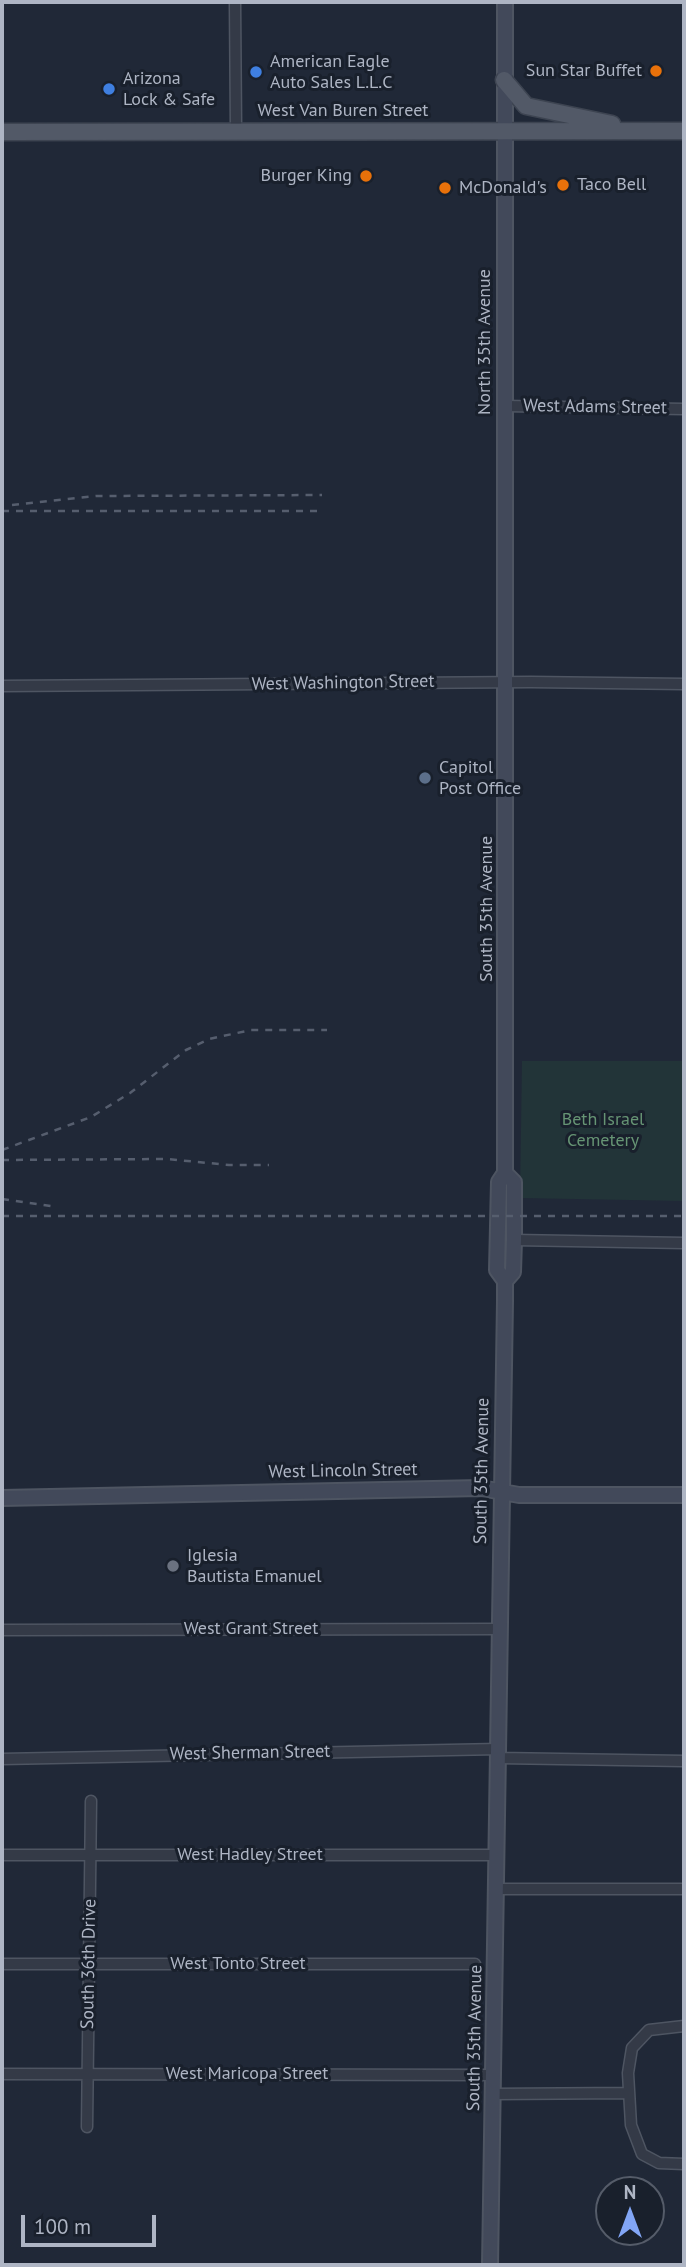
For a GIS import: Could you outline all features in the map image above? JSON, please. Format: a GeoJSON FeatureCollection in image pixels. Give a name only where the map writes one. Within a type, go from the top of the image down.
{"type":"FeatureCollection","features":[{"type":"Feature","properties":{"kind":"main road","name":"North 35th Avenue"},"geometry":{"type":"LineString","coordinates":[[505,2],[506,682]]}},
{"type":"Feature","properties":{"kind":"main road"},"geometry":{"type":"LineString","coordinates":[[504,80],[527,106],[549,113],[573,114],[638,130]]}},
{"type":"Feature","properties":{"kind":"main road","name":"West Van Buren Street"},"geometry":{"type":"LineString","coordinates":[[2,132],[504,129],[684,131]]}},
{"type":"Feature","properties":{"kind":"main road","name":"South 35th Avenue"},"geometry":{"type":"LineString","coordinates":[[490,2265],[505,1281],[497,1269],[499,1182],[505,1173],[506,682]]}},
{"type":"Feature","properties":{"kind":"main road"},"geometry":{"type":"LineString","coordinates":[[505,1173],[514,1182],[513,1272],[505,1281]]}},
{"type":"Feature","properties":{"kind":"main road","name":"West Lincoln Street"},"geometry":{"type":"LineString","coordinates":[[2,1498],[481,1488],[519,1495],[684,1494]]}},
{"type":"Feature","properties":{"kind":"street"},"geometry":{"type":"LineString","coordinates":[[235,2],[236,131]]}},
{"type":"Feature","properties":{"kind":"street","name":"West Adams Street"},"geometry":{"type":"LineString","coordinates":[[505,406],[684,408]]}},
{"type":"Feature","properties":{"kind":"street","name":"West Washington Street"},"geometry":{"type":"LineString","coordinates":[[2,686],[506,682],[684,684]]}},
{"type":"Feature","properties":{"kind":"street"},"geometry":{"type":"LineString","coordinates":[[513,1240],[684,1243]]}},
{"type":"Feature","properties":{"kind":"street","name":"West Grant Street"},"geometry":{"type":"LineString","coordinates":[[2,1630],[501,1629]]}},
{"type":"Feature","properties":{"kind":"street","name":"West Sherman Street"},"geometry":{"type":"LineString","coordinates":[[2,1759],[499,1754],[684,1760]]}},
{"type":"Feature","properties":{"kind":"street","name":"South 36th Drive"},"geometry":{"type":"LineString","coordinates":[[87,2127],[91,1801]]}},
{"type":"Feature","properties":{"kind":"street","name":"West Hadley Street"},"geometry":{"type":"LineString","coordinates":[[2,1855],[497,1855]]}},
{"type":"Feature","properties":{"kind":"street"},"geometry":{"type":"LineString","coordinates":[[496,1889],[684,1889]]}},
{"type":"Feature","properties":{"kind":"street","name":"West Tonto Street"},"geometry":{"type":"LineString","coordinates":[[2,1964],[475,1964]]}},
{"type":"Feature","properties":{"kind":"street"},"geometry":{"type":"LineString","coordinates":[[684,2026],[649,2030],[632,2048],[629,2093],[631,2125],[642,2154],[659,2164],[684,2164]]}},
{"type":"Feature","properties":{"kind":"street","name":"West Maricopa Street"},"geometry":{"type":"LineString","coordinates":[[2,2074],[493,2076]]}},
{"type":"Feature","properties":{"kind":"street"},"geometry":{"type":"LineString","coordinates":[[493,2094],[629,2093]]}},
{"type":"Feature","properties":{"kind":"green space","name":"Beth Israel Cemetery"},"geometry":{"type":"Polygon","coordinates":[[[522,1061],[684,1061],[684,1201],[520,1198],[522,1061]]]}},
{"type":"Feature","properties":{"kind":"railway"},"geometry":{"type":"LineString","coordinates":[[12,505],[96,496],[322,495]]}},
{"type":"Feature","properties":{"kind":"railway"},"geometry":{"type":"LineString","coordinates":[[2,511],[323,511]]}},
{"type":"Feature","properties":{"kind":"railway"},"geometry":{"type":"LineString","coordinates":[[2,1150],[91,1117],[130,1093],[186,1050],[209,1039],[251,1030],[327,1030]]}},
{"type":"Feature","properties":{"kind":"railway"},"geometry":{"type":"LineString","coordinates":[[2,1160],[167,1159],[229,1165],[269,1165]]}},
{"type":"Feature","properties":{"kind":"railway"},"geometry":{"type":"LineString","coordinates":[[2,1199],[57,1207]]}},
{"type":"Feature","properties":{"kind":"railway"},"geometry":{"type":"LineString","coordinates":[[2,1216],[684,1216]]}},
{"type":"Feature","properties":{"kind":"place","name":"Sun Star Buffet"},"geometry":{"type":"Point","coordinates":[656,71]}},
{"type":"Feature","properties":{"kind":"place","name":"American Eagle Auto Sales L.L.C"},"geometry":{"type":"Point","coordinates":[256,72]}},
{"type":"Feature","properties":{"kind":"place","name":"Arizona Lock & Safe"},"geometry":{"type":"Point","coordinates":[109,89]}},
{"type":"Feature","properties":{"kind":"place","name":"Burger King"},"geometry":{"type":"Point","coordinates":[366,176]}},
{"type":"Feature","properties":{"kind":"place","name":"Taco Bell"},"geometry":{"type":"Point","coordinates":[563,185]}},
{"type":"Feature","properties":{"kind":"place","name":"McDonald's"},"geometry":{"type":"Point","coordinates":[445,188]}},
{"type":"Feature","properties":{"kind":"place","name":"Capitol Post Office"},"geometry":{"type":"Point","coordinates":[425,778]}},
{"type":"Feature","properties":{"kind":"place","name":"Iglesia Bautista Emanuel"},"geometry":{"type":"Point","coordinates":[173,1566]}}]}
